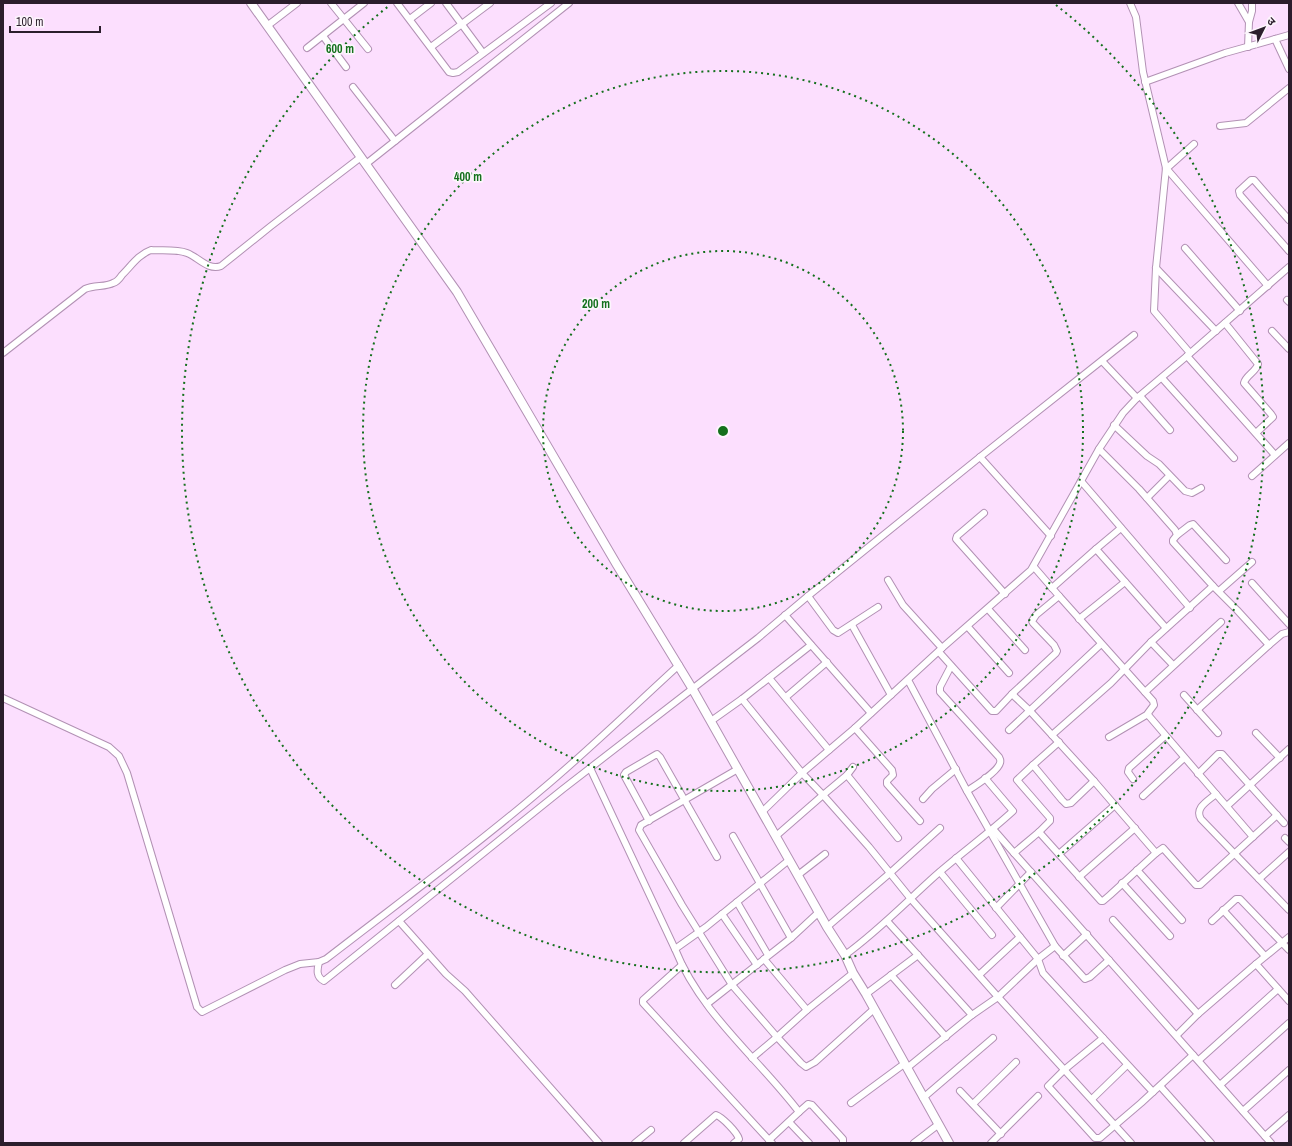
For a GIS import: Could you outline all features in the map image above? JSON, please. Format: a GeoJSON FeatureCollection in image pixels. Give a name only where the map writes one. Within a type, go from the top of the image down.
{"type":"FeatureCollection","features":[{"type":"Feature","properties":{"kind":"street"},"geometry":{"type":"LineString","coordinates":[[251,3],[457,292],[617,564],[679,665],[827,926],[845,955],[853,973],[949,1143]]}},
{"type":"Feature","properties":{"kind":"street"},"geometry":{"type":"LineString","coordinates":[[267,26],[297,3]]}},
{"type":"Feature","properties":{"kind":"street"},"geometry":{"type":"LineString","coordinates":[[331,3],[368,49]]}},
{"type":"Feature","properties":{"kind":"street"},"geometry":{"type":"LineString","coordinates":[[307,48],[364,3]]}},
{"type":"Feature","properties":{"kind":"street"},"geometry":{"type":"LineString","coordinates":[[397,3],[449,72],[453,73],[458,72],[550,3]]}},
{"type":"Feature","properties":{"kind":"street"},"geometry":{"type":"LineString","coordinates":[[410,20],[431,3]]}},
{"type":"Feature","properties":{"kind":"street"},"geometry":{"type":"LineString","coordinates":[[446,3],[483,53]]}},
{"type":"Feature","properties":{"kind":"street"},"geometry":{"type":"LineString","coordinates":[[431,47],[490,3]]}},
{"type":"Feature","properties":{"kind":"street"},"geometry":{"type":"LineString","coordinates":[[537,3],[542,9]]}},
{"type":"Feature","properties":{"kind":"street"},"geometry":{"type":"LineString","coordinates":[[3,353],[85,289],[95,286],[110,285],[116,282],[141,256],[152,250],[182,252],[211,267],[221,266],[271,226],[364,160],[395,141],[568,3]]}},
{"type":"Feature","properties":{"kind":"street"},"geometry":{"type":"LineString","coordinates":[[1130,3],[1136,17],[1145,82],[1166,169],[1156,268],[1154,311],[1275,455]]}},
{"type":"Feature","properties":{"kind":"street"},"geometry":{"type":"LineString","coordinates":[[1238,3],[1249,22]]}},
{"type":"Feature","properties":{"kind":"street"},"geometry":{"type":"LineString","coordinates":[[1248,47],[1249,22],[1252,12],[1252,3]]}},
{"type":"Feature","properties":{"kind":"street"},"geometry":{"type":"LineString","coordinates":[[1145,82],[1226,53],[1289,35]]}},
{"type":"Feature","properties":{"kind":"street"},"geometry":{"type":"LineString","coordinates":[[323,36],[346,67]]}},
{"type":"Feature","properties":{"kind":"street"},"geometry":{"type":"LineString","coordinates":[[1275,39],[1289,69]]}},
{"type":"Feature","properties":{"kind":"street"},"geometry":{"type":"LineString","coordinates":[[353,87],[395,141]]}},
{"type":"Feature","properties":{"kind":"street"},"geometry":{"type":"LineString","coordinates":[[1220,126],[1246,123],[1289,88]]}},
{"type":"Feature","properties":{"kind":"street"},"geometry":{"type":"LineString","coordinates":[[1166,169],[1194,144]]}},
{"type":"Feature","properties":{"kind":"street"},"geometry":{"type":"LineString","coordinates":[[1166,169],[1268,286]]}},
{"type":"Feature","properties":{"kind":"street"},"geometry":{"type":"LineString","coordinates":[[1289,220],[1254,180],[1251,180],[1239,191],[1240,195],[1289,251]]}},
{"type":"Feature","properties":{"kind":"street"},"geometry":{"type":"LineString","coordinates":[[1185,248],[1240,311]]}},
{"type":"Feature","properties":{"kind":"street"},"geometry":{"type":"LineString","coordinates":[[762,812],[802,773],[855,728],[1034,567],[1099,449],[1114,426],[1139,397],[1289,267]]}},
{"type":"Feature","properties":{"kind":"street"},"geometry":{"type":"LineString","coordinates":[[1156,268],[1216,331]]}},
{"type":"Feature","properties":{"kind":"street"},"geometry":{"type":"LineString","coordinates":[[1225,323],[1258,364],[1258,366],[1244,380],[1244,383],[1273,417],[1256,433]]}},
{"type":"Feature","properties":{"kind":"street"},"geometry":{"type":"LineString","coordinates":[[1272,331],[1289,349]]}},
{"type":"Feature","properties":{"kind":"street"},"geometry":{"type":"LineString","coordinates":[[319,962],[318,974],[320,979],[324,981],[466,865],[758,638],[980,457],[1134,335]]}},
{"type":"Feature","properties":{"kind":"street"},"geometry":{"type":"LineString","coordinates":[[1102,361],[1170,430]]}},
{"type":"Feature","properties":{"kind":"street"},"geometry":{"type":"LineString","coordinates":[[1162,378],[1234,458]]}},
{"type":"Feature","properties":{"kind":"street"},"geometry":{"type":"LineString","coordinates":[[1114,426],[1158,464],[1185,491],[1194,493],[1201,488]]}},
{"type":"Feature","properties":{"kind":"street"},"geometry":{"type":"LineString","coordinates":[[1252,476],[1289,443]]}},
{"type":"Feature","properties":{"kind":"street"},"geometry":{"type":"LineString","coordinates":[[1099,449],[1147,498],[1175,530],[1177,535]]}},
{"type":"Feature","properties":{"kind":"street"},"geometry":{"type":"LineString","coordinates":[[980,457],[1051,536]]}},
{"type":"Feature","properties":{"kind":"street"},"geometry":{"type":"LineString","coordinates":[[1147,498],[1169,476]]}},
{"type":"Feature","properties":{"kind":"street"},"geometry":{"type":"LineString","coordinates":[[1082,481],[1190,608]]}},
{"type":"Feature","properties":{"kind":"street"},"geometry":{"type":"LineString","coordinates":[[984,513],[957,536],[956,539],[1005,594]]}},
{"type":"Feature","properties":{"kind":"street"},"geometry":{"type":"LineString","coordinates":[[1226,560],[1193,524],[1177,535],[1173,540],[1213,586],[1269,645]]}},
{"type":"Feature","properties":{"kind":"street"},"geometry":{"type":"LineString","coordinates":[[1052,588],[1121,528]]}},
{"type":"Feature","properties":{"kind":"street"},"geometry":{"type":"LineString","coordinates":[[1096,549],[1166,628]]}},
{"type":"Feature","properties":{"kind":"street"},"geometry":{"type":"LineString","coordinates":[[1219,591],[1252,562]]}},
{"type":"Feature","properties":{"kind":"street"},"geometry":{"type":"LineString","coordinates":[[1034,567],[1155,703],[1148,714],[1109,737]]}},
{"type":"Feature","properties":{"kind":"street"},"geometry":{"type":"LineString","coordinates":[[888,580],[903,605],[940,650],[951,666],[981,701],[992,711],[996,710],[1056,653],[1057,651],[1054,645],[1033,623],[1032,620],[1059,596]]}},
{"type":"Feature","properties":{"kind":"street"},"geometry":{"type":"LineString","coordinates":[[1079,619],[1125,582]]}},
{"type":"Feature","properties":{"kind":"street"},"geometry":{"type":"LineString","coordinates":[[1252,583],[1289,624]]}},
{"type":"Feature","properties":{"kind":"street"},"geometry":{"type":"LineString","coordinates":[[1052,735],[1111,683],[1151,642],[1213,586]]}},
{"type":"Feature","properties":{"kind":"street"},"geometry":{"type":"LineString","coordinates":[[808,596],[835,632],[840,632],[878,607]]}},
{"type":"Feature","properties":{"kind":"street"},"geometry":{"type":"LineString","coordinates":[[988,609],[1025,650]]}},
{"type":"Feature","properties":{"kind":"street"},"geometry":{"type":"LineString","coordinates":[[785,615],[871,713]]}},
{"type":"Feature","properties":{"kind":"street"},"geometry":{"type":"LineString","coordinates":[[1145,692],[1221,622]]}},
{"type":"Feature","properties":{"kind":"street"},"geometry":{"type":"LineString","coordinates":[[852,625],[891,695]]}},
{"type":"Feature","properties":{"kind":"street"},"geometry":{"type":"LineString","coordinates":[[968,626],[1009,673]]}},
{"type":"Feature","properties":{"kind":"street"},"geometry":{"type":"LineString","coordinates":[[1197,710],[1269,645],[1282,634],[1289,632]]}},
{"type":"Feature","properties":{"kind":"street"},"geometry":{"type":"LineString","coordinates":[[1151,642],[1173,665]]}},
{"type":"Feature","properties":{"kind":"street"},"geometry":{"type":"LineString","coordinates":[[1009,730],[1102,644]]}},
{"type":"Feature","properties":{"kind":"street"},"geometry":{"type":"LineString","coordinates":[[711,721],[742,699],[811,645]]}},
{"type":"Feature","properties":{"kind":"street"},"geometry":{"type":"LineString","coordinates":[[786,697],[827,662]]}},
{"type":"Feature","properties":{"kind":"street"},"geometry":{"type":"LineString","coordinates":[[3,698],[109,747],[119,756],[127,773],[197,1007],[200,1012],[202,1012],[285,970],[304,963],[319,962],[326,959],[440,872],[539,792],[679,665]]}},
{"type":"Feature","properties":{"kind":"street"},"geometry":{"type":"LineString","coordinates":[[951,666],[940,687],[940,692],[1000,759],[999,765],[968,791]]}},
{"type":"Feature","properties":{"kind":"street"},"geometry":{"type":"LineString","coordinates":[[769,678],[829,750]]}},
{"type":"Feature","properties":{"kind":"street"},"geometry":{"type":"LineString","coordinates":[[908,680],[968,791],[991,830],[1019,884],[1055,946],[1085,979],[1090,977],[1109,960]]}},
{"type":"Feature","properties":{"kind":"street"},"geometry":{"type":"LineString","coordinates":[[1012,694],[1059,742],[1156,853]]}},
{"type":"Feature","properties":{"kind":"street"},"geometry":{"type":"LineString","coordinates":[[1184,695],[1218,733]]}},
{"type":"Feature","properties":{"kind":"street"},"geometry":{"type":"LineString","coordinates":[[742,699],[802,773],[911,899],[1064,1070],[1116,1125],[1130,1143]]}},
{"type":"Feature","properties":{"kind":"street"},"geometry":{"type":"LineString","coordinates":[[1148,714],[1165,736],[1253,837]]}},
{"type":"Feature","properties":{"kind":"street"},"geometry":{"type":"LineString","coordinates":[[855,728],[892,770],[893,775],[887,781],[887,784],[920,821]]}},
{"type":"Feature","properties":{"kind":"street"},"geometry":{"type":"LineString","coordinates":[[1256,733],[1280,758]]}},
{"type":"Feature","properties":{"kind":"street"},"geometry":{"type":"LineString","coordinates":[[1133,779],[1128,772],[1129,768],[1165,736]]}},
{"type":"Feature","properties":{"kind":"street"},"geometry":{"type":"LineString","coordinates":[[1014,853],[1050,821],[1050,818],[1017,780],[1059,742]]}},
{"type":"Feature","properties":{"kind":"street"},"geometry":{"type":"LineString","coordinates":[[1227,806],[1289,749]]}},
{"type":"Feature","properties":{"kind":"street"},"geometry":{"type":"LineString","coordinates":[[649,821],[624,775],[626,772],[656,754],[658,755],[717,857]]}},
{"type":"Feature","properties":{"kind":"street"},"geometry":{"type":"LineString","coordinates":[[1198,774],[1218,754],[1222,754],[1249,786],[1284,823]]}},
{"type":"Feature","properties":{"kind":"street"},"geometry":{"type":"LineString","coordinates":[[1143,796],[1184,758]]}},
{"type":"Feature","properties":{"kind":"street"},"geometry":{"type":"LineString","coordinates":[[1033,765],[1066,804],[1071,803],[1094,781]]}},
{"type":"Feature","properties":{"kind":"street"},"geometry":{"type":"LineString","coordinates":[[776,836],[847,775],[853,767]]}},
{"type":"Feature","properties":{"kind":"street"},"geometry":{"type":"LineString","coordinates":[[590,768],[682,965],[707,1004],[729,1032],[799,1112]]}},
{"type":"Feature","properties":{"kind":"street"},"geometry":{"type":"LineString","coordinates":[[738,768],[649,821],[640,827],[639,830],[732,985],[801,1063],[806,1066],[810,1066],[874,1009]]}},
{"type":"Feature","properties":{"kind":"street"},"geometry":{"type":"LineString","coordinates":[[923,799],[932,789],[956,769]]}},
{"type":"Feature","properties":{"kind":"street"},"geometry":{"type":"LineString","coordinates":[[847,775],[898,838]]}},
{"type":"Feature","properties":{"kind":"street"},"geometry":{"type":"LineString","coordinates":[[845,955],[887,921],[956,858],[1013,811],[985,778]]}},
{"type":"Feature","properties":{"kind":"street"},"geometry":{"type":"LineString","coordinates":[[1216,794],[1201,808],[1198,815],[1289,910]]}},
{"type":"Feature","properties":{"kind":"street"},"geometry":{"type":"LineString","coordinates":[[1059,854],[1115,805]]}},
{"type":"Feature","properties":{"kind":"street"},"geometry":{"type":"LineString","coordinates":[[1039,832],[1101,900],[1105,899],[1163,848],[1198,886],[1277,815]]}},
{"type":"Feature","properties":{"kind":"street"},"geometry":{"type":"LineString","coordinates":[[827,926],[890,873],[940,828]]}},
{"type":"Feature","properties":{"kind":"street"},"geometry":{"type":"LineString","coordinates":[[1079,877],[1135,828]]}},
{"type":"Feature","properties":{"kind":"street"},"geometry":{"type":"LineString","coordinates":[[991,830],[1014,853],[1087,934],[1271,1143]]}},
{"type":"Feature","properties":{"kind":"street"},"geometry":{"type":"LineString","coordinates":[[733,836],[791,938]]}},
{"type":"Feature","properties":{"kind":"street"},"geometry":{"type":"LineString","coordinates":[[1259,879],[1289,852]]}},
{"type":"Feature","properties":{"kind":"street"},"geometry":{"type":"LineString","coordinates":[[798,875],[825,854]]}},
{"type":"Feature","properties":{"kind":"street"},"geometry":{"type":"LineString","coordinates":[[956,858],[1038,960],[1041,969],[1048,978],[1153,1092]]}},
{"type":"Feature","properties":{"kind":"street"},"geometry":{"type":"LineString","coordinates":[[675,949],[699,932],[790,860]]}},
{"type":"Feature","properties":{"kind":"street"},"geometry":{"type":"LineString","coordinates":[[1137,870],[1182,920]]}},
{"type":"Feature","properties":{"kind":"street"},"geometry":{"type":"LineString","coordinates":[[940,872],[992,935]]}},
{"type":"Feature","properties":{"kind":"street"},"geometry":{"type":"LineString","coordinates":[[996,908],[1031,872]]}},
{"type":"Feature","properties":{"kind":"street"},"geometry":{"type":"LineString","coordinates":[[1122,883],[1170,936]]}},
{"type":"Feature","properties":{"kind":"street"},"geometry":{"type":"LineString","coordinates":[[1212,921],[1236,899],[1240,899],[1289,950]]}},
{"type":"Feature","properties":{"kind":"street"},"geometry":{"type":"LineString","coordinates":[[737,902],[766,957],[807,1010]]}},
{"type":"Feature","properties":{"kind":"street"},"geometry":{"type":"LineString","coordinates":[[1223,910],[1265,956]]}},
{"type":"Feature","properties":{"kind":"street"},"geometry":{"type":"LineString","coordinates":[[707,1004],[791,938],[819,912]]}},
{"type":"Feature","properties":{"kind":"street"},"geometry":{"type":"LineString","coordinates":[[722,914],[756,965]]}},
{"type":"Feature","properties":{"kind":"street"},"geometry":{"type":"LineString","coordinates":[[1113,920],[1198,1014]]}},
{"type":"Feature","properties":{"kind":"street"},"geometry":{"type":"LineString","coordinates":[[399,921],[454,982],[468,995],[599,1143]]}},
{"type":"Feature","properties":{"kind":"street"},"geometry":{"type":"LineString","coordinates":[[887,921],[972,1016]]}},
{"type":"Feature","properties":{"kind":"street"},"geometry":{"type":"LineString","coordinates":[[1063,956],[1087,934]]}},
{"type":"Feature","properties":{"kind":"street"},"geometry":{"type":"LineString","coordinates":[[1177,1035],[1198,1014],[1289,937]]}},
{"type":"Feature","properties":{"kind":"street"},"geometry":{"type":"LineString","coordinates":[[979,975],[1020,938]]}},
{"type":"Feature","properties":{"kind":"street"},"geometry":{"type":"LineString","coordinates":[[851,1103],[906,1066],[998,997],[1055,946]]}},
{"type":"Feature","properties":{"kind":"street"},"geometry":{"type":"LineString","coordinates":[[395,985],[428,954]]}},
{"type":"Feature","properties":{"kind":"street"},"geometry":{"type":"LineString","coordinates":[[866,994],[918,955]]}},
{"type":"Feature","properties":{"kind":"street"},"geometry":{"type":"LineString","coordinates":[[1256,964],[1289,1001]]}},
{"type":"Feature","properties":{"kind":"street"},"geometry":{"type":"LineString","coordinates":[[682,965],[643,1000],[643,1003],[771,1141],[808,1104],[812,1105],[843,1139],[843,1143]]}},
{"type":"Feature","properties":{"kind":"street"},"geometry":{"type":"LineString","coordinates":[[752,1058],[807,1010],[853,973]]}},
{"type":"Feature","properties":{"kind":"street"},"geometry":{"type":"LineString","coordinates":[[891,975],[946,1037]]}},
{"type":"Feature","properties":{"kind":"street"},"geometry":{"type":"LineString","coordinates":[[1199,1060],[1278,988]]}},
{"type":"Feature","properties":{"kind":"street"},"geometry":{"type":"LineString","coordinates":[[1220,1085],[1289,1023]]}},
{"type":"Feature","properties":{"kind":"street"},"geometry":{"type":"LineString","coordinates":[[923,1098],[993,1038]]}},
{"type":"Feature","properties":{"kind":"street"},"geometry":{"type":"LineString","coordinates":[[1103,1038],[1064,1070],[1048,1086],[1095,1138],[1100,1138],[1116,1125],[1194,1055]]}},
{"type":"Feature","properties":{"kind":"street"},"geometry":{"type":"LineString","coordinates":[[973,1104],[1016,1062]]}},
{"type":"Feature","properties":{"kind":"street"},"geometry":{"type":"LineString","coordinates":[[1092,1099],[1127,1065]]}},
{"type":"Feature","properties":{"kind":"street"},"geometry":{"type":"LineString","coordinates":[[1243,1111],[1289,1070]]}},
{"type":"Feature","properties":{"kind":"street"},"geometry":{"type":"LineString","coordinates":[[1160,1086],[1211,1143]]}},
{"type":"Feature","properties":{"kind":"street"},"geometry":{"type":"LineString","coordinates":[[960,1091],[1001,1134]]}},
{"type":"Feature","properties":{"kind":"street"},"geometry":{"type":"LineString","coordinates":[[991,1143],[1038,1096]]}},
{"type":"Feature","properties":{"kind":"street"},"geometry":{"type":"LineString","coordinates":[[684,1143],[716,1115],[722,1118],[738,1135],[739,1139],[734,1143]]}},
{"type":"Feature","properties":{"kind":"street"},"geometry":{"type":"LineString","coordinates":[[1265,1136],[1289,1115]]}},
{"type":"Feature","properties":{"kind":"street"},"geometry":{"type":"LineString","coordinates":[[789,1122],[809,1143]]}},
{"type":"Feature","properties":{"kind":"street"},"geometry":{"type":"LineString","coordinates":[[914,1143],[939,1124]]}},
{"type":"Feature","properties":{"kind":"street"},"geometry":{"type":"LineString","coordinates":[[636,1143],[651,1130]]}}]}
